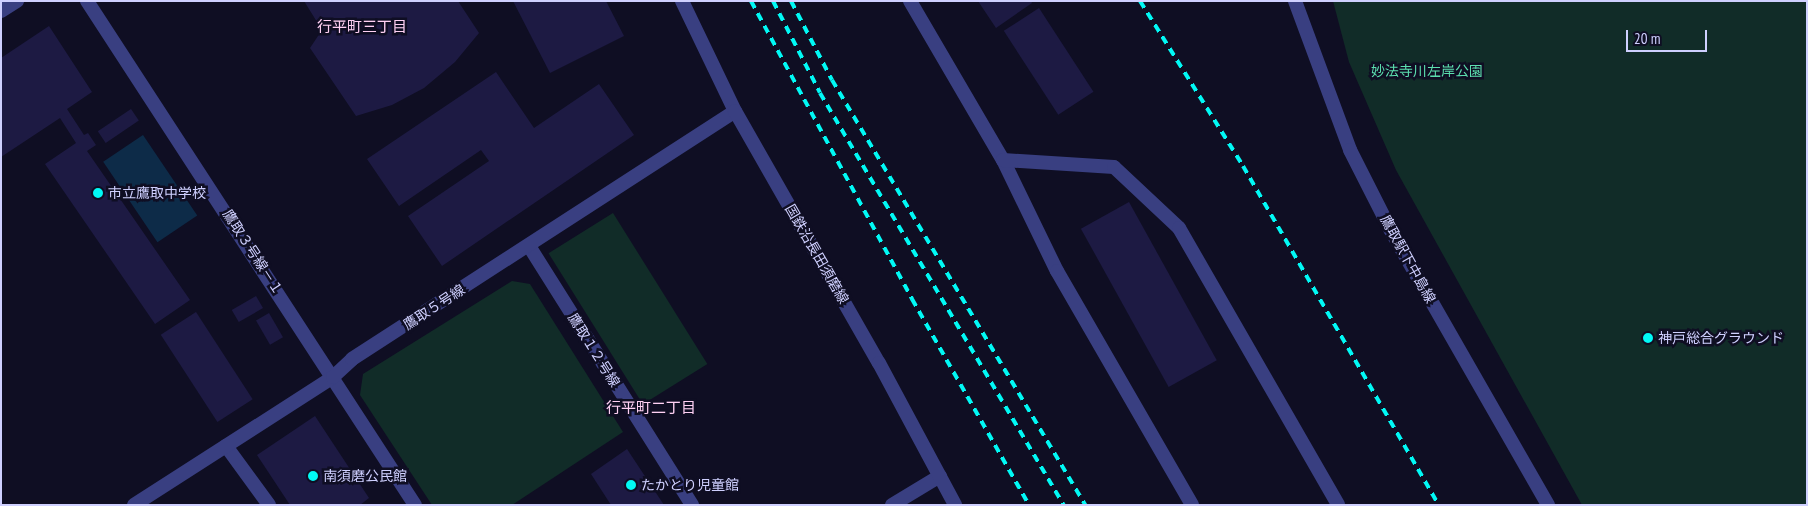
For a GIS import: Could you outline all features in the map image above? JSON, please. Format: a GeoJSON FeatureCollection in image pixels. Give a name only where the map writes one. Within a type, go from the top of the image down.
{"type":"FeatureCollection","features":[{"type":"Feature","properties":{"kind":"street"},"geometry":{"type":"LineString","coordinates":[[1,12],[17,1]]}},
{"type":"Feature","properties":{"kind":"street","name":"鷹取３号線－１"},"geometry":{"type":"LineString","coordinates":[[87,1],[416,505]]}},
{"type":"Feature","properties":{"kind":"street","name":"国鉄沿長田須磨線"},"geometry":{"type":"LineString","coordinates":[[682,1],[735,112],[879,363],[956,505]]}},
{"type":"Feature","properties":{"kind":"street"},"geometry":{"type":"LineString","coordinates":[[910,1],[932,42],[1003,160],[1057,271],[1192,505]]}},
{"type":"Feature","properties":{"kind":"street","name":"鷹取駅下中島線"},"geometry":{"type":"LineString","coordinates":[[1295,1],[1350,150],[1390,229],[1548,505]]}},
{"type":"Feature","properties":{"kind":"street","name":"鷹取５号線"},"geometry":{"type":"LineString","coordinates":[[134,505],[334,377],[352,359],[735,112]]}},
{"type":"Feature","properties":{"kind":"street"},"geometry":{"type":"LineString","coordinates":[[1003,160],[1114,167],[1179,228],[1338,505]]}},
{"type":"Feature","properties":{"kind":"street","name":"鷹取１２号線"},"geometry":{"type":"LineString","coordinates":[[529,246],[692,505]]}},
{"type":"Feature","properties":{"kind":"street"},"geometry":{"type":"LineString","coordinates":[[226,446],[269,505]]}},
{"type":"Feature","properties":{"kind":"street"},"geometry":{"type":"LineString","coordinates":[[892,505],[940,476]]}},
{"type":"Feature","properties":{"kind":"green space","name":"神戸総合グラウンド"},"geometry":{"type":"Polygon","coordinates":[[[1333,1],[1807,1],[1807,505],[1582,505],[1396,170],[1349,62],[1333,1]]]}},
{"type":"Feature","properties":{"kind":"green space"},"geometry":{"type":"Polygon","coordinates":[[[613,213],[707,364],[643,404],[549,253],[613,213]]]}},
{"type":"Feature","properties":{"kind":"green space"},"geometry":{"type":"Polygon","coordinates":[[[512,281],[530,284],[623,432],[512,505],[432,505],[360,395],[363,374],[512,281]]]}},
{"type":"Feature","properties":{"kind":"water"},"geometry":{"type":"Polygon","coordinates":[[[143,135],[197,215],[157,242],[103,162],[143,135]]]}},
{"type":"Feature","properties":{"kind":"building"},"geometry":{"type":"Polygon","coordinates":[[[304,1],[458,1],[479,33],[455,62],[424,88],[392,105],[356,116],[310,48],[322,30],[304,1]]]}},
{"type":"Feature","properties":{"kind":"building"},"geometry":{"type":"Polygon","coordinates":[[[513,1],[606,1],[624,36],[550,73],[513,1]]]}},
{"type":"Feature","properties":{"kind":"building"},"geometry":{"type":"Polygon","coordinates":[[[978,1],[1031,1],[1032,3],[996,28],[978,1]]]}},
{"type":"Feature","properties":{"kind":"building"},"geometry":{"type":"Polygon","coordinates":[[[1039,8],[1093,92],[1058,115],[1004,31],[1039,8]]]}},
{"type":"Feature","properties":{"kind":"building"},"geometry":{"type":"Polygon","coordinates":[[[49,26],[92,92],[67,109],[84,135],[88,133],[96,145],[87,151],[190,300],[155,324],[45,164],[76,143],[60,118],[1,157],[1,58],[49,26]]]}},
{"type":"Feature","properties":{"kind":"building"},"geometry":{"type":"Polygon","coordinates":[[[496,72],[534,128],[599,84],[634,135],[442,266],[408,216],[489,161],[481,150],[399,206],[367,159],[496,72]]]}},
{"type":"Feature","properties":{"kind":"building"},"geometry":{"type":"Polygon","coordinates":[[[131,109],[139,121],[106,143],[98,131],[131,109]]]}},
{"type":"Feature","properties":{"kind":"building"},"geometry":{"type":"Polygon","coordinates":[[[1129,202],[1217,360],[1169,387],[1081,229],[1129,202]]]}},
{"type":"Feature","properties":{"kind":"building"},"geometry":{"type":"Polygon","coordinates":[[[256,296],[263,308],[239,322],[232,310],[256,296]]]}},
{"type":"Feature","properties":{"kind":"building"},"geometry":{"type":"Polygon","coordinates":[[[196,312],[253,399],[217,422],[161,335],[196,312]]]}},
{"type":"Feature","properties":{"kind":"building"},"geometry":{"type":"Polygon","coordinates":[[[269,313],[283,337],[270,345],[256,320],[269,313]]]}},
{"type":"Feature","properties":{"kind":"building","name":"南須磨公民館"},"geometry":{"type":"Polygon","coordinates":[[[315,416],[369,498],[360,505],[290,505],[257,455],[315,416]]]}},
{"type":"Feature","properties":{"kind":"building"},"geometry":{"type":"Polygon","coordinates":[[[627,449],[664,505],[611,505],[591,474],[627,449]]]}},
{"type":"Feature","properties":{"kind":"railway"},"geometry":{"type":"LineString","coordinates":[[751,1],[912,299],[1029,505]]}},
{"type":"Feature","properties":{"kind":"railway"},"geometry":{"type":"LineString","coordinates":[[773,1],[820,93],[1064,505]]}},
{"type":"Feature","properties":{"kind":"railway"},"geometry":{"type":"LineString","coordinates":[[791,1],[832,80],[1085,505]]}},
{"type":"Feature","properties":{"kind":"railway"},"geometry":{"type":"LineString","coordinates":[[1140,1],[1243,166],[1439,505]]}},
{"type":"Feature","properties":{"kind":"place","name":"市立鷹取中学校"},"geometry":{"type":"Point","coordinates":[98,193]}},
{"type":"Feature","properties":{"kind":"place","name":"神戸総合グラウンド"},"geometry":{"type":"Point","coordinates":[1648,338]}},
{"type":"Feature","properties":{"kind":"place","name":"南須磨公民館"},"geometry":{"type":"Point","coordinates":[313,476]}},
{"type":"Feature","properties":{"kind":"place","name":"たかとり児童館"},"geometry":{"type":"Point","coordinates":[631,485]}},
{"type":"Feature","properties":{"kind":"district","name":"行平町三丁目"},"geometry":{"type":"Point","coordinates":[362,27]}},
{"type":"Feature","properties":{"kind":"district","name":"行平町二丁目"},"geometry":{"type":"Point","coordinates":[651,408]}},
{"type":"Feature","properties":{"kind":"park label","name":"妙法寺川左岸公園"},"geometry":{"type":"Point","coordinates":[1427,71]}}]}
